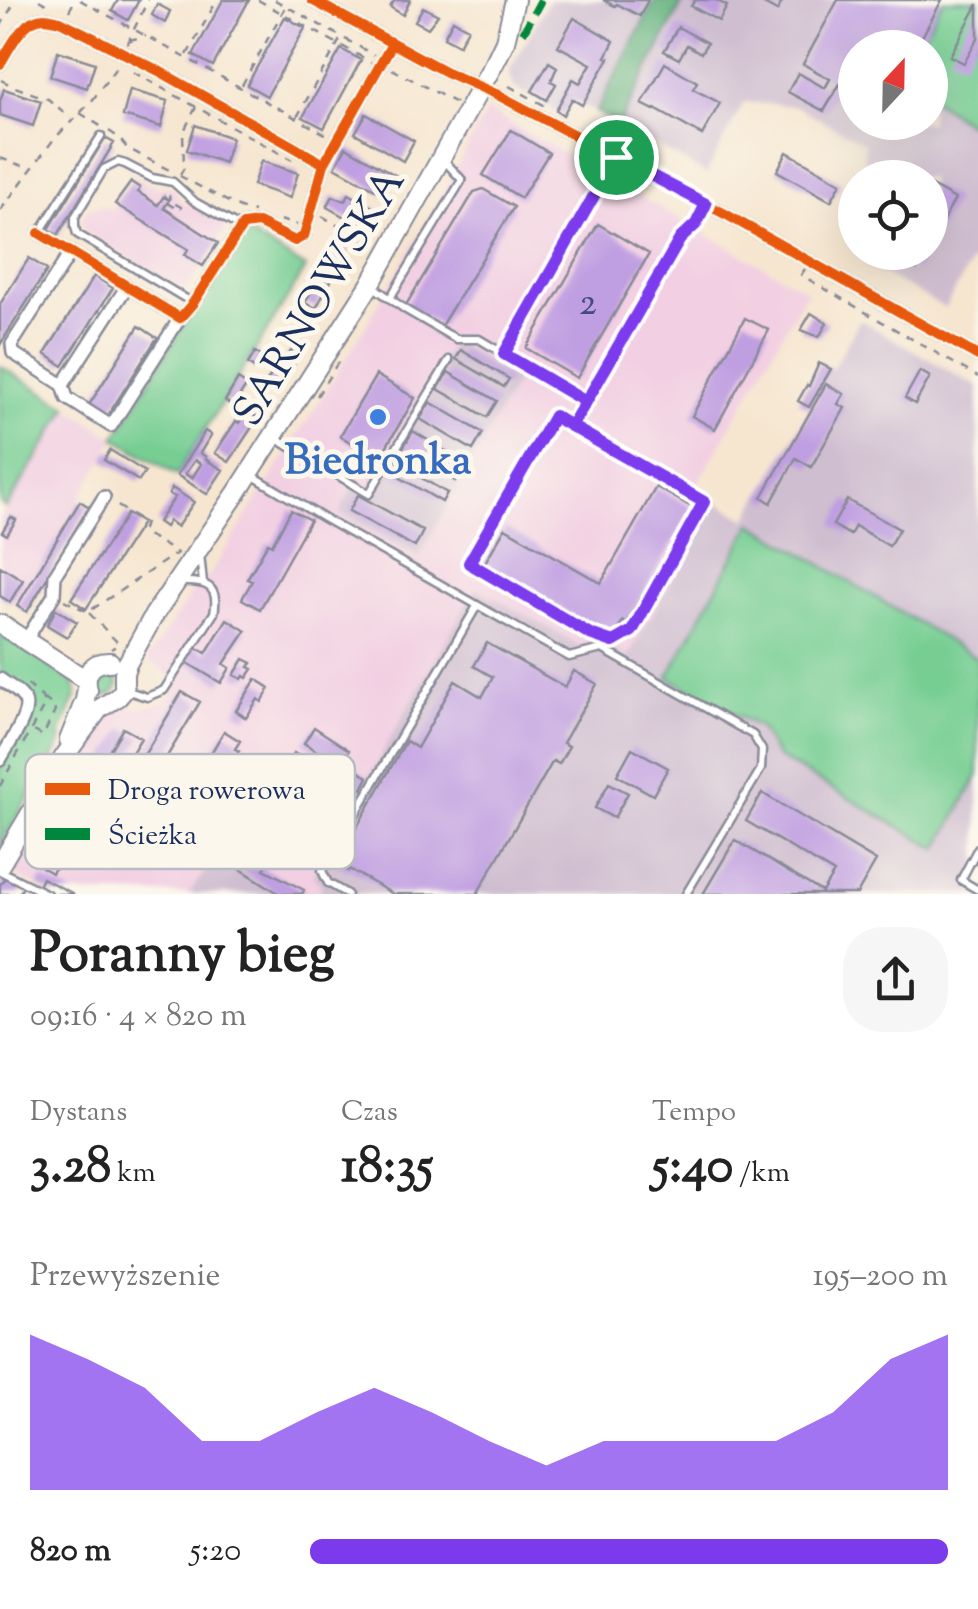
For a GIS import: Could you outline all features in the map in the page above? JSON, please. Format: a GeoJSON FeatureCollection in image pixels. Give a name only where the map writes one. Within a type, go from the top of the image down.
{"type":"FeatureCollection","features":[{"type":"Feature","properties":{"kind":"main road","name":"SARNOWSKA"},"geometry":{"type":"LineString","coordinates":[[66,754],[105,676],[176,583],[370,285],[505,40],[515,0]]}},
{"type":"Feature","properties":{"kind":"main road"},"geometry":{"type":"LineString","coordinates":[[0,624],[50,654],[105,676]]}},
{"type":"Feature","properties":{"kind":"main road","name":"SARNOWSKA"},"geometry":{"type":"LineString","coordinates":[[0,868],[25,825]]}},
{"type":"Feature","properties":{"kind":"street"},"geometry":{"type":"LineString","coordinates":[[312,0],[337,6],[392,44],[706,204],[978,356]]}},
{"type":"Feature","properties":{"kind":"street"},"geometry":{"type":"LineString","coordinates":[[0,64],[30,22],[42,18],[60,21],[126,46],[324,164]]}},
{"type":"Feature","properties":{"kind":"street"},"geometry":{"type":"LineString","coordinates":[[71,252],[12,344],[13,353],[63,385],[66,398],[111,426],[241,228],[254,222],[290,240],[302,238],[324,164],[392,44]]}},
{"type":"Feature","properties":{"kind":"street"},"geometry":{"type":"LineString","coordinates":[[39,234],[180,318]]}},
{"type":"Feature","properties":{"kind":"street"},"geometry":{"type":"LineString","coordinates":[[63,385],[126,286]]}},
{"type":"Feature","properties":{"kind":"street"},"geometry":{"type":"LineString","coordinates":[[26,640],[54,595],[55,575],[104,497]]}},
{"type":"Feature","properties":{"kind":"street"},"geometry":{"type":"LineString","coordinates":[[0,679],[24,698],[26,706],[0,760]]}},
{"type":"Feature","properties":{"kind":"lane"},"geometry":{"type":"LineString","coordinates":[[39,234],[101,136]]}},
{"type":"Feature","properties":{"kind":"lane"},"geometry":{"type":"LineString","coordinates":[[504,354],[616,157]]}},
{"type":"Feature","properties":{"kind":"lane"},"geometry":{"type":"LineString","coordinates":[[390,298],[462,180],[442,158]]}},
{"type":"Feature","properties":{"kind":"lane"},"geometry":{"type":"LineString","coordinates":[[193,303],[81,237],[74,227],[104,170],[122,163],[147,177],[178,179],[195,202],[241,228]]}},
{"type":"Feature","properties":{"kind":"lane"},"geometry":{"type":"LineString","coordinates":[[571,426],[680,239],[696,224],[706,204]]}},
{"type":"Feature","properties":{"kind":"lane"},"geometry":{"type":"LineString","coordinates":[[370,285],[449,335],[479,339],[586,402]]}},
{"type":"Feature","properties":{"kind":"lane"},"geometry":{"type":"LineString","coordinates":[[272,436],[369,494],[449,360]]}},
{"type":"Feature","properties":{"kind":"lane"},"geometry":{"type":"LineString","coordinates":[[554,416],[571,426],[704,502],[632,631],[613,642],[590,634],[469,563],[554,416]]}},
{"type":"Feature","properties":{"kind":"lane"},"geometry":{"type":"LineString","coordinates":[[249,474],[570,657],[602,649],[753,735],[762,750],[761,769],[686,894]]}},
{"type":"Feature","properties":{"kind":"lane"},"geometry":{"type":"LineString","coordinates":[[201,546],[203,583]]}},
{"type":"Feature","properties":{"kind":"lane"},"geometry":{"type":"LineString","coordinates":[[105,676],[146,697],[168,686],[214,613],[217,601],[214,592],[203,583],[176,583]]}},
{"type":"Feature","properties":{"kind":"lane"},"geometry":{"type":"LineString","coordinates":[[355,815],[477,606]]}},
{"type":"Feature","properties":{"kind":"lane"},"geometry":{"type":"LineString","coordinates":[[978,848],[961,880],[978,890]]}},
{"type":"Feature","properties":{"kind":"lane"},"geometry":{"type":"LineString","coordinates":[[0,868],[46,894]]}},
{"type":"Feature","properties":{"kind":"lane"},"geometry":{"type":"LineString","coordinates":[[323,869],[328,882],[340,892]]}},
{"type":"Feature","properties":{"kind":"path"},"geometry":{"type":"LineString","coordinates":[[0,27],[16,0]]}},
{"type":"Feature","properties":{"kind":"path"},"geometry":{"type":"LineString","coordinates":[[39,0],[52,8]]}},
{"type":"Feature","properties":{"kind":"path"},"geometry":{"type":"LineString","coordinates":[[66,16],[77,0],[329,136]]}},
{"type":"Feature","properties":{"kind":"path"},"geometry":{"type":"LineString","coordinates":[[0,211],[30,168],[122,60],[148,0]]}},
{"type":"Feature","properties":{"kind":"path"},"geometry":{"type":"LineString","coordinates":[[186,56],[218,0]]}},
{"type":"Feature","properties":{"kind":"path"},"geometry":{"type":"LineString","coordinates":[[258,0],[370,62],[374,54],[275,0]]}},
{"type":"Feature","properties":{"kind":"path"},"geometry":{"type":"LineString","coordinates":[[241,86],[286,6]]}},
{"type":"Feature","properties":{"kind":"path"},"geometry":{"type":"LineString","coordinates":[[126,46],[147,35]]}},
{"type":"Feature","properties":{"kind":"path"},"geometry":{"type":"LineString","coordinates":[[297,118],[342,36]]}},
{"type":"Feature","properties":{"kind":"path"},"geometry":{"type":"LineString","coordinates":[[1,80],[48,99],[72,119]]}},
{"type":"Feature","properties":{"kind":"path"},"geometry":{"type":"LineString","coordinates":[[168,198],[184,168],[184,133],[196,107]]}},
{"type":"Feature","properties":{"kind":"path"},"geometry":{"type":"LineString","coordinates":[[80,113],[178,179],[255,213]]}},
{"type":"Feature","properties":{"kind":"path"},"geometry":{"type":"LineString","coordinates":[[0,158],[30,168]]}},
{"type":"Feature","properties":{"kind":"path"},"geometry":{"type":"LineString","coordinates":[[270,217],[301,226]]}},
{"type":"Feature","properties":{"kind":"path"},"geometry":{"type":"LineString","coordinates":[[801,276],[978,377]]}},
{"type":"Feature","properties":{"kind":"path"},"geometry":{"type":"LineString","coordinates":[[88,612],[178,553],[142,532],[145,522],[104,497]]}},
{"type":"Feature","properties":{"kind":"path"},"geometry":{"type":"LineString","coordinates":[[54,595],[88,612],[119,644],[105,676]]}},
{"type":"Feature","properties":{"kind":"path"},"geometry":{"type":"LineString","coordinates":[[32,730],[42,736],[55,711],[53,704],[43,699]]}},
{"type":"Feature","properties":{"kind":"shaded area"},"geometry":{"type":"Polygon","coordinates":[[[549,0],[655,0],[596,112],[573,100],[564,115],[514,87],[509,71],[549,0]]]}},
{"type":"Feature","properties":{"kind":"shaded area"},"geometry":{"type":"Polygon","coordinates":[[[684,0],[726,0],[735,5],[738,0],[943,0],[926,30],[838,30],[838,129],[796,106],[744,102],[706,174],[619,124],[684,0]]]}},
{"type":"Feature","properties":{"kind":"shaded area"},"geometry":{"type":"Polygon","coordinates":[[[948,109],[978,130],[978,250],[945,308],[876,270],[948,270],[948,160],[864,160],[864,143],[858,140],[948,140],[948,109]]]}},
{"type":"Feature","properties":{"kind":"shaded area"},"geometry":{"type":"Polygon","coordinates":[[[487,110],[807,291],[695,489],[716,502],[628,658],[582,647],[476,589],[355,801],[355,754],[83,754],[108,714],[116,709],[165,702],[179,682],[147,660],[194,589],[209,576],[351,351],[487,110]],[[454,342],[368,487],[356,481],[339,512],[419,557],[454,342]]]}},
{"type":"Feature","properties":{"kind":"shaded area"},"geometry":{"type":"Polygon","coordinates":[[[134,176],[155,187],[171,187],[180,200],[227,226],[189,288],[179,288],[86,233],[81,221],[87,210],[104,206],[112,211],[134,176]]]}},
{"type":"Feature","properties":{"kind":"shaded area"},"geometry":{"type":"Polygon","coordinates":[[[860,320],[978,387],[978,659],[752,523],[668,676],[760,728],[777,757],[937,849],[978,775],[978,894],[318,894],[322,887],[313,875],[316,869],[355,869],[355,801],[476,588],[581,646],[603,643],[628,657],[716,502],[747,519],[860,320]]]}},
{"type":"Feature","properties":{"kind":"shaded area"},"geometry":{"type":"Polygon","coordinates":[[[454,341],[518,378],[419,557],[339,513],[356,481],[368,487],[454,341]]]}},
{"type":"Feature","properties":{"kind":"shaded area"},"geometry":{"type":"Polygon","coordinates":[[[68,407],[115,438],[18,605],[0,596],[0,519],[68,407]]]}},
{"type":"Feature","properties":{"kind":"shaded area"},"geometry":{"type":"Polygon","coordinates":[[[25,848],[25,869],[206,869],[189,894],[53,894],[10,872],[25,848]]]}},
{"type":"Feature","properties":{"kind":"shaded area"},"geometry":{"type":"Polygon","coordinates":[[[206,869],[240,869],[280,894],[189,894],[206,869]]]}},
{"type":"Feature","properties":{"kind":"shaded area"},"geometry":{"type":"Polygon","coordinates":[[[240,869],[316,869],[313,874],[322,887],[318,894],[280,894],[240,869]]]}},
{"type":"Feature","properties":{"kind":"green space"},"geometry":{"type":"Polygon","coordinates":[[[655,0],[684,0],[619,124],[596,112],[655,0]]]}},
{"type":"Feature","properties":{"kind":"green space"},"geometry":{"type":"Polygon","coordinates":[[[943,0],[978,0],[978,130],[948,109],[948,30],[927,30],[943,0]]]}},
{"type":"Feature","properties":{"kind":"green space"},"geometry":{"type":"Polygon","coordinates":[[[245,232],[306,268],[177,475],[115,438],[245,232]]]}},
{"type":"Feature","properties":{"kind":"green space"},"geometry":{"type":"Polygon","coordinates":[[[0,366],[68,407],[6,508],[0,503],[0,366]]]}},
{"type":"Feature","properties":{"kind":"green space"},"geometry":{"type":"Polygon","coordinates":[[[752,523],[978,659],[978,775],[938,849],[777,757],[760,728],[668,677],[752,523]]]}},
{"type":"Feature","properties":{"kind":"green space"},"geometry":{"type":"Polygon","coordinates":[[[0,634],[73,681],[77,694],[55,754],[25,754],[25,804],[0,846],[0,767],[31,706],[0,675],[0,634]]]}},
{"type":"Feature","properties":{"kind":"green space"},"geometry":{"type":"Polygon","coordinates":[[[105,670],[114,674],[118,683],[114,692],[105,696],[96,692],[92,683],[96,674],[105,670]]]}},
{"type":"Feature","properties":{"kind":"building"},"geometry":{"type":"Polygon","coordinates":[[[118,0],[139,0],[128,20],[112,11],[118,0]]]}},
{"type":"Feature","properties":{"kind":"building"},"geometry":{"type":"Polygon","coordinates":[[[223,0],[249,0],[213,66],[193,55],[223,0]]]}},
{"type":"Feature","properties":{"kind":"building"},"geometry":{"type":"Polygon","coordinates":[[[395,0],[410,0],[403,15],[390,7],[395,0]]]}},
{"type":"Feature","properties":{"kind":"building"},"geometry":{"type":"Polygon","coordinates":[[[603,0],[648,0],[640,16],[603,0]]]}},
{"type":"Feature","properties":{"kind":"building"},"geometry":{"type":"Polygon","coordinates":[[[695,0],[716,0],[727,6],[719,21],[691,6],[695,0]]]}},
{"type":"Feature","properties":{"kind":"building"},"geometry":{"type":"Polygon","coordinates":[[[756,0],[783,0],[777,11],[756,0]]]}},
{"type":"Feature","properties":{"kind":"building"},"geometry":{"type":"Polygon","coordinates":[[[838,0],[942,0],[926,30],[838,30],[838,87],[824,111],[788,92],[798,73],[825,88],[830,79],[803,64],[838,0]]]}},
{"type":"Feature","properties":{"kind":"building"},"geometry":{"type":"Polygon","coordinates":[[[157,4],[170,11],[165,23],[152,15],[157,4]]]}},
{"type":"Feature","properties":{"kind":"building"},"geometry":{"type":"Polygon","coordinates":[[[978,4],[978,38],[964,63],[950,56],[978,4]]]}},
{"type":"Feature","properties":{"kind":"building"},"geometry":{"type":"Polygon","coordinates":[[[423,7],[438,15],[428,28],[415,21],[423,7]]]}},
{"type":"Feature","properties":{"kind":"building"},"geometry":{"type":"Polygon","coordinates":[[[285,17],[305,28],[267,96],[247,85],[285,17]]]}},
{"type":"Feature","properties":{"kind":"building"},"geometry":{"type":"Polygon","coordinates":[[[574,18],[614,41],[606,57],[609,58],[582,105],[572,99],[563,115],[556,110],[573,79],[580,83],[591,64],[558,46],[574,18]]]}},
{"type":"Feature","properties":{"kind":"building"},"geometry":{"type":"Polygon","coordinates":[[[453,20],[468,28],[459,45],[444,37],[453,20]]]}},
{"type":"Feature","properties":{"kind":"building"},"geometry":{"type":"Polygon","coordinates":[[[678,27],[707,43],[701,53],[687,45],[679,59],[664,51],[678,27]]]}},
{"type":"Feature","properties":{"kind":"building"},"geometry":{"type":"Polygon","coordinates":[[[341,49],[361,60],[324,128],[303,117],[341,49]]]}},
{"type":"Feature","properties":{"kind":"building"},"geometry":{"type":"Polygon","coordinates":[[[58,51],[95,63],[87,88],[50,76],[58,51]]]}},
{"type":"Feature","properties":{"kind":"building"},"geometry":{"type":"Polygon","coordinates":[[[549,62],[557,67],[551,81],[556,84],[547,100],[532,91],[549,62]]]}},
{"type":"Feature","properties":{"kind":"building"},"geometry":{"type":"Polygon","coordinates":[[[665,63],[697,82],[693,89],[720,103],[702,135],[642,104],[665,63]]]}},
{"type":"Feature","properties":{"kind":"building"},"geometry":{"type":"Polygon","coordinates":[[[4,89],[41,101],[33,126],[0,115],[4,89]]]}},
{"type":"Feature","properties":{"kind":"building"},"geometry":{"type":"Polygon","coordinates":[[[130,90],[168,101],[161,127],[123,116],[130,90]]]}},
{"type":"Feature","properties":{"kind":"building"},"geometry":{"type":"Polygon","coordinates":[[[366,114],[414,141],[403,161],[355,133],[366,114]]]}},
{"type":"Feature","properties":{"kind":"building"},"geometry":{"type":"Polygon","coordinates":[[[195,125],[232,138],[224,163],[187,150],[195,125]]]}},
{"type":"Feature","properties":{"kind":"building"},"geometry":{"type":"Polygon","coordinates":[[[511,130],[549,153],[521,198],[483,175],[511,130]]]}},
{"type":"Feature","properties":{"kind":"building"},"geometry":{"type":"Polygon","coordinates":[[[105,138],[114,143],[58,235],[49,229],[105,138]]]}},
{"type":"Feature","properties":{"kind":"building"},"geometry":{"type":"Polygon","coordinates":[[[346,147],[395,175],[384,194],[335,167],[346,147]]]}},
{"type":"Feature","properties":{"kind":"building"},"geometry":{"type":"Polygon","coordinates":[[[787,152],[838,181],[838,188],[831,201],[777,171],[787,152]]]}},
{"type":"Feature","properties":{"kind":"building"},"geometry":{"type":"Polygon","coordinates":[[[261,161],[298,173],[290,198],[253,185],[261,161]]]}},
{"type":"Feature","properties":{"kind":"building"},"geometry":{"type":"Polygon","coordinates":[[[131,182],[140,188],[138,192],[158,205],[164,196],[169,200],[164,208],[218,243],[203,266],[185,255],[188,249],[115,204],[131,182]]]}},
{"type":"Feature","properties":{"kind":"building"},"geometry":{"type":"Polygon","coordinates":[[[483,189],[514,207],[441,326],[406,305],[474,192],[483,189]]]}},
{"type":"Feature","properties":{"kind":"building"},"geometry":{"type":"Polygon","coordinates":[[[349,194],[376,209],[366,229],[327,207],[333,196],[345,201],[349,194]]]}},
{"type":"Feature","properties":{"kind":"building"},"geometry":{"type":"Polygon","coordinates":[[[598,224],[649,254],[577,378],[526,348],[598,224]]]}},
{"type":"Feature","properties":{"kind":"building"},"geometry":{"type":"Polygon","coordinates":[[[339,244],[348,249],[336,271],[327,266],[339,244]]]}},
{"type":"Feature","properties":{"kind":"building"},"geometry":{"type":"Polygon","coordinates":[[[29,258],[47,270],[0,345],[0,304],[29,258]]]}},
{"type":"Feature","properties":{"kind":"building"},"geometry":{"type":"Polygon","coordinates":[[[320,275],[331,281],[316,308],[305,303],[320,275]]]}},
{"type":"Feature","properties":{"kind":"building"},"geometry":{"type":"Polygon","coordinates":[[[94,276],[113,288],[63,366],[45,354],[94,276]]]}},
{"type":"Feature","properties":{"kind":"building"},"geometry":{"type":"Polygon","coordinates":[[[811,313],[827,323],[819,337],[801,330],[811,313]]]}},
{"type":"Feature","properties":{"kind":"building"},"geometry":{"type":"Polygon","coordinates":[[[745,318],[769,330],[715,429],[692,416],[745,318]]]}},
{"type":"Feature","properties":{"kind":"building"},"geometry":{"type":"Polygon","coordinates":[[[139,326],[157,338],[107,417],[89,405],[139,326]]]}},
{"type":"Feature","properties":{"kind":"building"},"geometry":{"type":"Polygon","coordinates":[[[293,348],[301,353],[292,367],[284,362],[293,348]]]}},
{"type":"Feature","properties":{"kind":"building"},"geometry":{"type":"Polygon","coordinates":[[[461,350],[509,379],[504,387],[456,359],[461,350]]]}},
{"type":"Feature","properties":{"kind":"building"},"geometry":{"type":"Polygon","coordinates":[[[255,352],[265,358],[257,370],[248,364],[255,352]]]}},
{"type":"Feature","properties":{"kind":"building"},"geometry":{"type":"Polygon","coordinates":[[[819,363],[831,369],[809,407],[798,401],[819,363]]]}},
{"type":"Feature","properties":{"kind":"building"},"geometry":{"type":"Polygon","coordinates":[[[277,366],[288,373],[275,393],[264,386],[277,366]]]}},
{"type":"Feature","properties":{"kind":"building"},"geometry":{"type":"Polygon","coordinates":[[[920,371],[930,377],[915,404],[905,398],[920,371]]]}},
{"type":"Feature","properties":{"kind":"building"},"geometry":{"type":"Polygon","coordinates":[[[448,372],[497,401],[487,417],[438,389],[448,372]]]}},
{"type":"Feature","properties":{"kind":"building","name":"Biedronka"},"geometry":{"type":"Polygon","coordinates":[[[376,375],[415,398],[375,466],[362,459],[367,452],[340,436],[376,375]]]}},
{"type":"Feature","properties":{"kind":"building"},"geometry":{"type":"Polygon","coordinates":[[[238,379],[247,385],[233,406],[225,401],[238,379]]]}},
{"type":"Feature","properties":{"kind":"building"},"geometry":{"type":"Polygon","coordinates":[[[826,384],[844,394],[838,404],[845,408],[811,467],[796,458],[771,503],[762,497],[826,384]]]}},
{"type":"Feature","properties":{"kind":"building"},"geometry":{"type":"Polygon","coordinates":[[[430,402],[483,433],[473,450],[420,419],[430,402]]]}},
{"type":"Feature","properties":{"kind":"building"},"geometry":{"type":"Polygon","coordinates":[[[247,411],[258,418],[229,462],[215,453],[247,411]]]}},
{"type":"Feature","properties":{"kind":"building"},"geometry":{"type":"Polygon","coordinates":[[[205,431],[211,435],[200,453],[223,470],[207,494],[177,475],[205,431]],[[195,460],[185,474],[192,478],[201,464],[195,460]]]}},
{"type":"Feature","properties":{"kind":"building"},"geometry":{"type":"Polygon","coordinates":[[[413,431],[465,463],[455,481],[402,449],[413,431]]]}},
{"type":"Feature","properties":{"kind":"building"},"geometry":{"type":"Polygon","coordinates":[[[110,450],[145,472],[139,481],[104,460],[110,450]]]}},
{"type":"Feature","properties":{"kind":"building"},"geometry":{"type":"Polygon","coordinates":[[[394,462],[447,493],[442,502],[389,471],[394,462]]]}},
{"type":"Feature","properties":{"kind":"building"},"geometry":{"type":"Polygon","coordinates":[[[656,487],[693,508],[626,623],[623,621],[614,636],[484,564],[505,528],[601,583],[656,487]]]}},
{"type":"Feature","properties":{"kind":"building"},"geometry":{"type":"Polygon","coordinates":[[[172,488],[194,502],[177,527],[169,521],[165,527],[158,522],[175,497],[169,494],[172,488]]]}},
{"type":"Feature","properties":{"kind":"building"},"geometry":{"type":"Polygon","coordinates":[[[358,495],[423,531],[415,547],[349,511],[358,495]]]}},
{"type":"Feature","properties":{"kind":"building"},"geometry":{"type":"Polygon","coordinates":[[[847,500],[899,529],[889,546],[855,526],[850,535],[833,525],[847,500]]]}},
{"type":"Feature","properties":{"kind":"building"},"geometry":{"type":"Polygon","coordinates":[[[80,501],[89,507],[27,612],[17,606],[80,501]]]}},
{"type":"Feature","properties":{"kind":"building"},"geometry":{"type":"Polygon","coordinates":[[[291,510],[310,520],[260,609],[242,599],[252,581],[247,579],[291,510]]]}},
{"type":"Feature","properties":{"kind":"building"},"geometry":{"type":"Polygon","coordinates":[[[127,514],[142,523],[86,609],[71,599],[127,514]]]}},
{"type":"Feature","properties":{"kind":"building"},"geometry":{"type":"Polygon","coordinates":[[[11,517],[16,520],[7,535],[2,532],[11,517]]]}},
{"type":"Feature","properties":{"kind":"building"},"geometry":{"type":"Polygon","coordinates":[[[0,566],[23,580],[10,602],[0,596],[0,566]]]}},
{"type":"Feature","properties":{"kind":"building"},"geometry":{"type":"Polygon","coordinates":[[[56,609],[77,622],[67,637],[47,625],[56,609]]]}},
{"type":"Feature","properties":{"kind":"building"},"geometry":{"type":"Polygon","coordinates":[[[227,619],[246,631],[224,664],[230,668],[221,683],[181,659],[190,644],[206,653],[227,619]]]}},
{"type":"Feature","properties":{"kind":"building"},"geometry":{"type":"Polygon","coordinates":[[[487,643],[565,687],[574,671],[597,684],[563,743],[569,746],[559,764],[553,761],[477,894],[393,894],[349,869],[355,869],[355,831],[406,741],[417,748],[455,681],[482,697],[493,677],[474,666],[487,643]]]}},
{"type":"Feature","properties":{"kind":"building"},"geometry":{"type":"Polygon","coordinates":[[[244,659],[252,663],[249,667],[253,669],[242,679],[234,675],[244,659]]]}},
{"type":"Feature","properties":{"kind":"building"},"geometry":{"type":"Polygon","coordinates":[[[256,679],[270,688],[246,718],[236,711],[256,679]]]}},
{"type":"Feature","properties":{"kind":"building"},"geometry":{"type":"Polygon","coordinates":[[[182,692],[200,702],[168,754],[145,754],[182,692]]]}},
{"type":"Feature","properties":{"kind":"building"},"geometry":{"type":"Polygon","coordinates":[[[314,727],[349,750],[346,754],[322,754],[304,743],[314,727]]]}},
{"type":"Feature","properties":{"kind":"building"},"geometry":{"type":"Polygon","coordinates":[[[123,728],[141,738],[131,754],[107,754],[123,728]]]}},
{"type":"Feature","properties":{"kind":"building"},"geometry":{"type":"Polygon","coordinates":[[[224,731],[240,741],[235,749],[237,754],[210,754],[224,731]]]}},
{"type":"Feature","properties":{"kind":"building"},"geometry":{"type":"Polygon","coordinates":[[[632,748],[668,768],[653,795],[617,775],[632,748]]]}},
{"type":"Feature","properties":{"kind":"building"},"geometry":{"type":"Polygon","coordinates":[[[355,769],[368,777],[362,789],[355,785],[355,769]]]}},
{"type":"Feature","properties":{"kind":"building"},"geometry":{"type":"Polygon","coordinates":[[[609,783],[628,793],[614,818],[595,808],[609,783]]]}},
{"type":"Feature","properties":{"kind":"building"},"geometry":{"type":"Polygon","coordinates":[[[762,793],[876,861],[857,894],[703,894],[735,840],[822,892],[834,873],[746,821],[762,793]]]}},
{"type":"Feature","properties":{"kind":"building"},"geometry":{"type":"Polygon","coordinates":[[[241,869],[264,869],[304,890],[302,894],[280,894],[241,869]]]}},
{"type":"Feature","properties":{"kind":"building"},"geometry":{"type":"Polygon","coordinates":[[[6,876],[24,885],[19,894],[0,894],[6,876]]]}},
{"type":"Feature","properties":{"kind":"building"},"geometry":{"type":"Polygon","coordinates":[[[42,878],[74,894],[53,894],[38,886],[42,878]]]}},
{"type":"Feature","properties":{"kind":"marked path"},"geometry":{"type":"LineString","coordinates":[[523,33],[541,0]]}},
{"type":"Feature","properties":{"kind":"cycle path"},"geometry":{"type":"LineString","coordinates":[[312,0],[727,215],[978,356]]}},
{"type":"Feature","properties":{"kind":"cycle path"},"geometry":{"type":"LineString","coordinates":[[0,64],[30,23],[44,18],[60,21],[159,71],[324,164]]}},
{"type":"Feature","properties":{"kind":"cycle path"},"geometry":{"type":"LineString","coordinates":[[39,233],[180,318],[243,225],[258,223],[295,241],[304,236],[324,164],[392,44]]}},
{"type":"Feature","properties":{"kind":"place","name":"Biedronka"},"geometry":{"type":"Point","coordinates":[378,417]}},
{"type":"Feature","properties":{"kind":"route"},"geometry":{"type":"LineString","coordinates":[[616,157],[504,354],[586,402],[571,426],[704,502],[632,631],[613,642],[590,634],[469,563],[554,416],[571,426],[586,402],[680,239],[696,224],[706,204],[616,157]]}}]}
